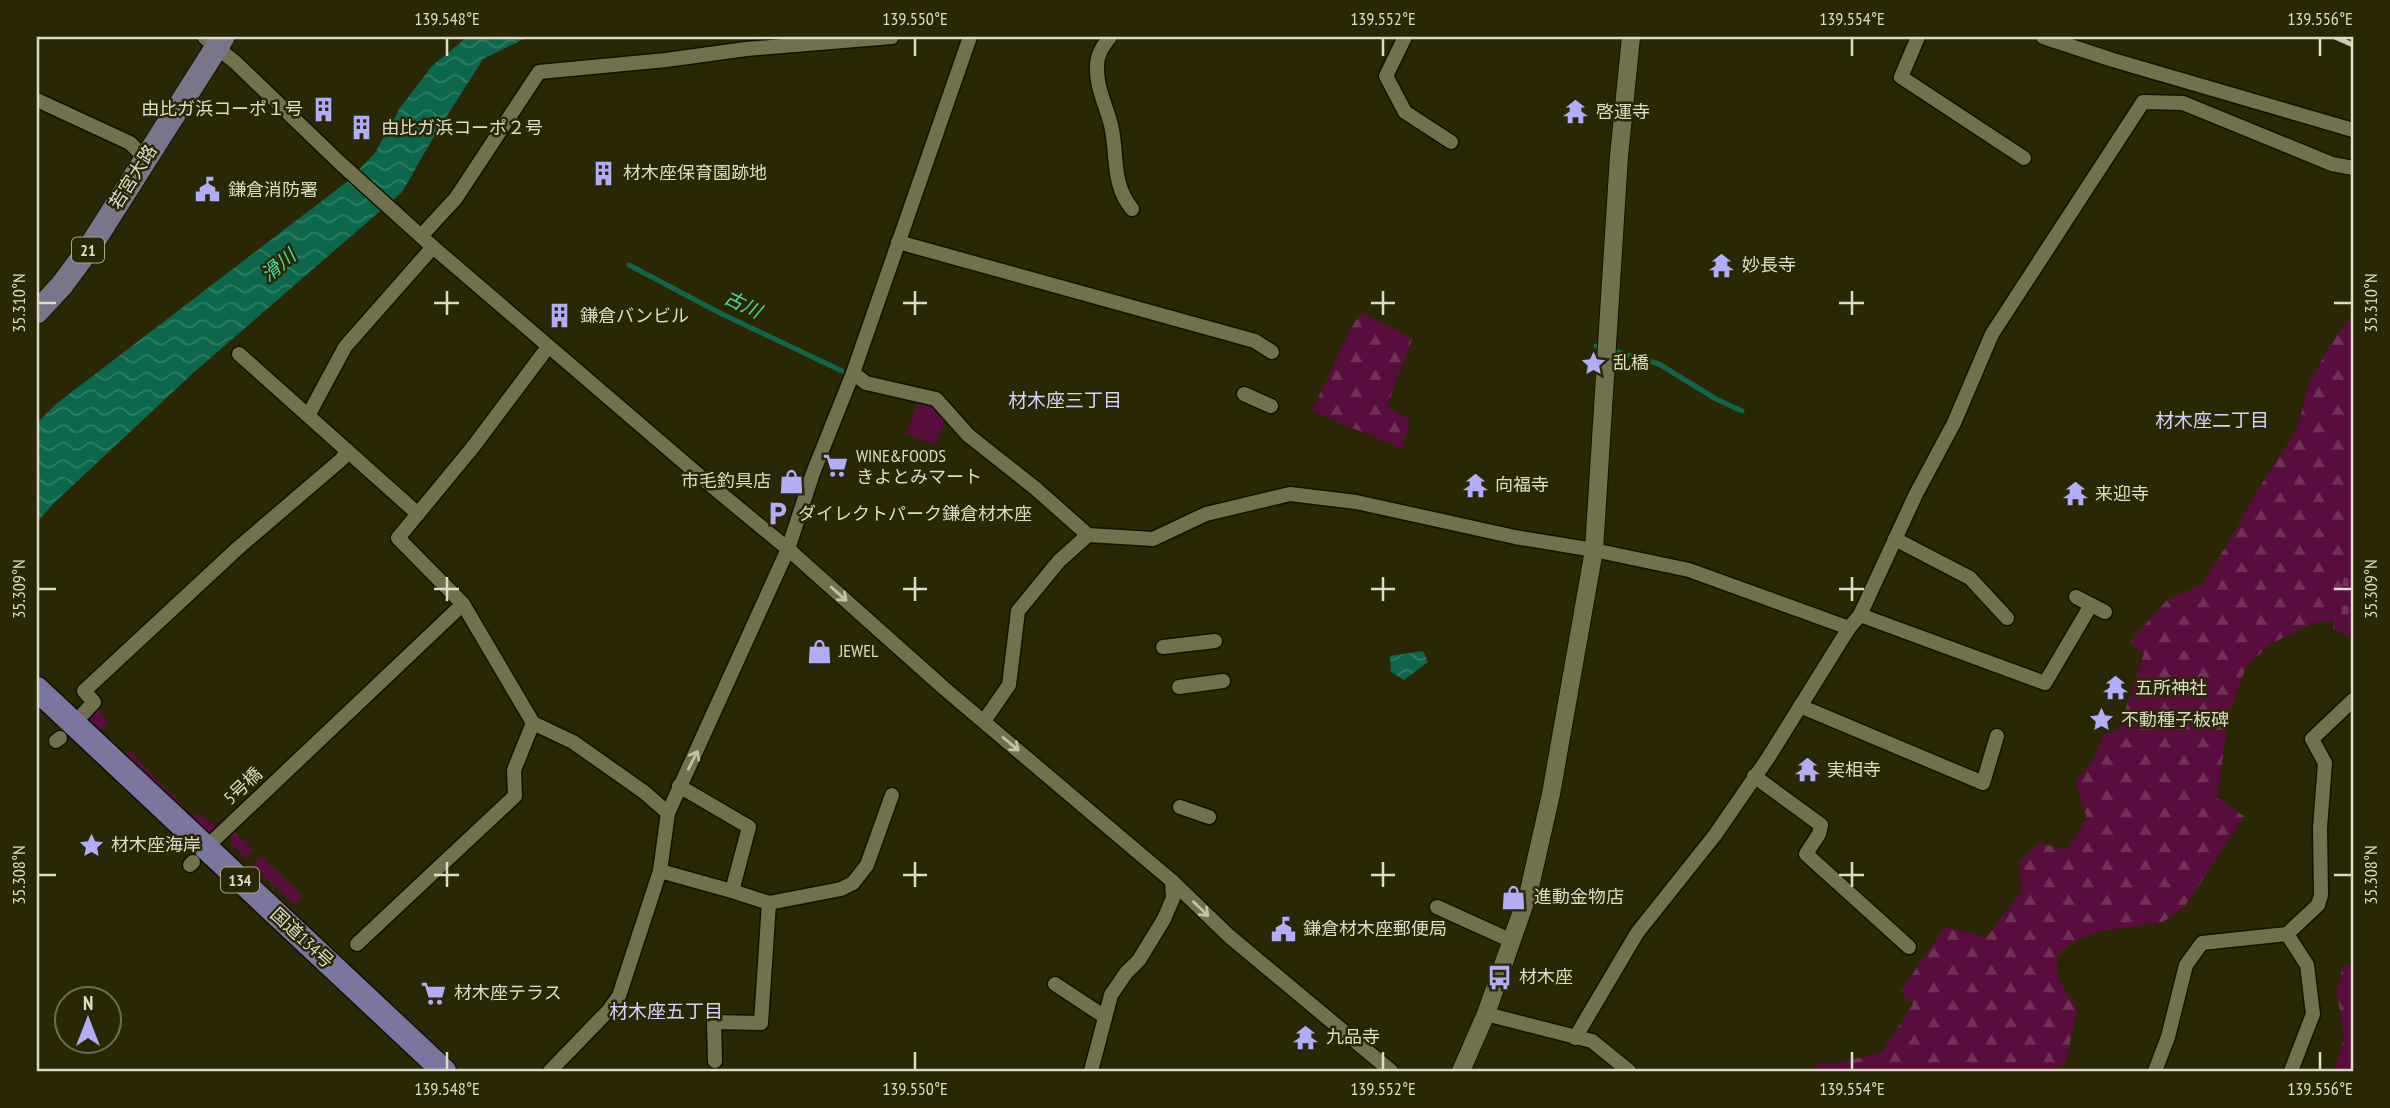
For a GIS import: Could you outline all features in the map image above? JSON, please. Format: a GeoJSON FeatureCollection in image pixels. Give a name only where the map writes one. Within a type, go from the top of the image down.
{"type":"FeatureCollection","features":[{"type":"Feature","properties":{"kind":"highway","name":"国道134号"},"geometry":{"type":"LineString","coordinates":[[37,689],[444,1071]]}},
{"type":"Feature","properties":{"kind":"main road","name":"若宮大路"},"geometry":{"type":"LineString","coordinates":[[37,312],[62,285],[90,247],[214,40]]}},
{"type":"Feature","properties":{"kind":"street"},"geometry":{"type":"LineString","coordinates":[[421,236],[456,198],[538,72],[666,60],[746,49],[892,37]]}},
{"type":"Feature","properties":{"kind":"street"},"geometry":{"type":"LineString","coordinates":[[550,1071],[610,1010],[619,996],[660,871],[668,813],[788,549],[813,473],[853,373],[970,37]]}},
{"type":"Feature","properties":{"kind":"street"},"geometry":{"type":"LineString","coordinates":[[1110,37],[1099,53],[1098,86],[1111,125],[1118,183],[1123,198],[1132,209]]}},
{"type":"Feature","properties":{"kind":"street"},"geometry":{"type":"LineString","coordinates":[[1405,37],[1386,76],[1405,112],[1451,142]]}},
{"type":"Feature","properties":{"kind":"street"},"geometry":{"type":"LineString","coordinates":[[1461,1071],[1486,1014],[1529,891],[1540,849],[1594,550],[1619,156],[1631,37]]}},
{"type":"Feature","properties":{"kind":"street"},"geometry":{"type":"LineString","coordinates":[[1919,37],[1901,77],[2024,158]]}},
{"type":"Feature","properties":{"kind":"street"},"geometry":{"type":"LineString","coordinates":[[2043,37],[2353,130]]}},
{"type":"Feature","properties":{"kind":"street"},"geometry":{"type":"LineString","coordinates":[[214,40],[340,163],[433,247],[1172,881],[1229,936],[1391,1071]]}},
{"type":"Feature","properties":{"kind":"street"},"geometry":{"type":"LineString","coordinates":[[37,100],[130,143],[145,158]]}},
{"type":"Feature","properties":{"kind":"street"},"geometry":{"type":"LineString","coordinates":[[1575,1038],[1637,933],[1715,835],[1860,615],[1916,494],[1954,424],[1992,334],[2143,102],[2183,103],[2322,160],[2353,168]]}},
{"type":"Feature","properties":{"kind":"street"},"geometry":{"type":"LineString","coordinates":[[898,242],[1255,341],[1272,352]]}},
{"type":"Feature","properties":{"kind":"street"},"geometry":{"type":"LineString","coordinates":[[309,414],[345,348],[433,247]]}},
{"type":"Feature","properties":{"kind":"street"},"geometry":{"type":"LineString","coordinates":[[548,347],[398,538],[463,604],[533,723],[573,742],[644,792],[668,813]]}},
{"type":"Feature","properties":{"kind":"street"},"geometry":{"type":"LineString","coordinates":[[239,354],[418,514]]}},
{"type":"Feature","properties":{"kind":"street"},"geometry":{"type":"LineString","coordinates":[[853,373],[866,383],[936,399],[968,435],[1035,488],[1088,535],[1153,539],[1206,514],[1290,494],[1356,502],[1515,537],[1689,570],[1849,628]]}},
{"type":"Feature","properties":{"kind":"street"},"geometry":{"type":"LineString","coordinates":[[1244,394],[1271,406]]}},
{"type":"Feature","properties":{"kind":"street"},"geometry":{"type":"LineString","coordinates":[[83,714],[94,702],[84,691],[238,548],[342,459],[347,450]]}},
{"type":"Feature","properties":{"kind":"street"},"geometry":{"type":"LineString","coordinates":[[984,721],[1009,685],[1018,611],[1059,561],[1088,535]]}},
{"type":"Feature","properties":{"kind":"street"},"geometry":{"type":"LineString","coordinates":[[1895,540],[1970,578],[2007,618]]}},
{"type":"Feature","properties":{"kind":"street"},"geometry":{"type":"LineString","coordinates":[[2076,597],[2105,612]]}},
{"type":"Feature","properties":{"kind":"street","name":"5号橋"},"geometry":{"type":"LineString","coordinates":[[215,839],[463,604]]}},
{"type":"Feature","properties":{"kind":"street"},"geometry":{"type":"LineString","coordinates":[[1860,615],[2045,683],[2091,606]]}},
{"type":"Feature","properties":{"kind":"street"},"geometry":{"type":"LineString","coordinates":[[1163,648],[1215,641]]}},
{"type":"Feature","properties":{"kind":"street"},"geometry":{"type":"LineString","coordinates":[[1178,687],[1223,681]]}},
{"type":"Feature","properties":{"kind":"street"},"geometry":{"type":"LineString","coordinates":[[2155,1071],[2168,1037],[2186,965],[2202,943],[2287,934],[2318,905],[2321,895],[2320,828],[2325,763],[2312,739],[2353,700]]}},
{"type":"Feature","properties":{"kind":"street"},"geometry":{"type":"LineString","coordinates":[[1800,706],[1983,783],[1997,736]]}},
{"type":"Feature","properties":{"kind":"street"},"geometry":{"type":"LineString","coordinates":[[357,944],[515,796],[514,770],[533,723]]}},
{"type":"Feature","properties":{"kind":"street"},"geometry":{"type":"LineString","coordinates":[[1754,776],[1821,825],[1819,834],[1806,854],[1909,947]]}},
{"type":"Feature","properties":{"kind":"street"},"geometry":{"type":"LineString","coordinates":[[679,786],[749,827],[732,891]]}},
{"type":"Feature","properties":{"kind":"street"},"geometry":{"type":"LineString","coordinates":[[660,871],[769,903],[841,889],[853,883],[867,864],[892,794]]}},
{"type":"Feature","properties":{"kind":"street"},"geometry":{"type":"LineString","coordinates":[[1180,807],[1209,817]]}},
{"type":"Feature","properties":{"kind":"street"},"geometry":{"type":"LineString","coordinates":[[1091,1071],[1111,995],[1139,960],[1164,919],[1173,898],[1172,881]]}},
{"type":"Feature","properties":{"kind":"street"},"geometry":{"type":"LineString","coordinates":[[715,1061],[714,1022],[761,1023],[769,903]]}},
{"type":"Feature","properties":{"kind":"street"},"geometry":{"type":"LineString","coordinates":[[1437,907],[1511,941]]}},
{"type":"Feature","properties":{"kind":"street"},"geometry":{"type":"LineString","coordinates":[[2287,934],[2307,965],[2313,1014],[2291,1071]]}},
{"type":"Feature","properties":{"kind":"street"},"geometry":{"type":"LineString","coordinates":[[1055,984],[1105,1017]]}},
{"type":"Feature","properties":{"kind":"street"},"geometry":{"type":"LineString","coordinates":[[1486,1014],[1592,1041],[1629,1071]]}},
{"type":"Feature","properties":{"kind":"green space"},"geometry":{"type":"Polygon","coordinates":[[[1361,312],[1412,339],[1387,406],[1410,420],[1402,449],[1312,411],[1361,312]]]}},
{"type":"Feature","properties":{"kind":"green space"},"geometry":{"type":"Polygon","coordinates":[[[2353,314],[2353,582],[2342,619],[2313,623],[2272,643],[2247,665],[2229,712],[2217,798],[2244,816],[2185,906],[2163,922],[2100,931],[2071,943],[2056,957],[2059,980],[2077,1009],[2066,1063],[2049,1071],[1814,1071],[1816,1063],[1839,1063],[1882,1052],[1913,1004],[1900,992],[1945,927],[1987,937],[2022,891],[2019,864],[2039,843],[2066,850],[2087,819],[2076,781],[2093,761],[2104,734],[2119,729],[2144,653],[2129,643],[2166,601],[2202,584],[2298,427],[2309,382],[2332,342],[2353,314]]]}},
{"type":"Feature","properties":{"kind":"green space"},"geometry":{"type":"Polygon","coordinates":[[[918,403],[933,405],[946,420],[935,445],[906,433],[918,403]]]}},
{"type":"Feature","properties":{"kind":"green space"},"geometry":{"type":"Polygon","coordinates":[[[2353,535],[2353,637],[2333,629],[2353,535]]]}},
{"type":"Feature","properties":{"kind":"green space"},"geometry":{"type":"Polygon","coordinates":[[[96,710],[100,710],[108,724],[100,731],[90,721],[96,710]]]}},
{"type":"Feature","properties":{"kind":"green space"},"geometry":{"type":"Polygon","coordinates":[[[128,749],[182,803],[178,807],[125,757],[128,749]]]}},
{"type":"Feature","properties":{"kind":"green space"},"geometry":{"type":"Polygon","coordinates":[[[196,813],[218,827],[208,833],[191,817],[196,813]]]}},
{"type":"Feature","properties":{"kind":"green space"},"geometry":{"type":"Polygon","coordinates":[[[231,829],[253,849],[246,858],[231,844],[231,829]]]}},
{"type":"Feature","properties":{"kind":"green space"},"geometry":{"type":"Polygon","coordinates":[[[260,856],[302,896],[295,905],[252,865],[260,856]]]}},
{"type":"Feature","properties":{"kind":"green space"},"geometry":{"type":"Polygon","coordinates":[[[2343,966],[2353,966],[2353,1071],[2334,1071],[2344,1037],[2337,991],[2343,966]]]}},
{"type":"Feature","properties":{"kind":"water","name":"滑川"},"geometry":{"type":"Polygon","coordinates":[[[467,37],[528,37],[483,59],[402,192],[192,374],[37,522],[37,423],[56,404],[348,181],[375,153],[400,108],[432,66],[467,37]]]}},
{"type":"Feature","properties":{"kind":"water"},"geometry":{"type":"Polygon","coordinates":[[[1423,651],[1428,662],[1404,680],[1391,672],[1390,656],[1423,651]]]}},
{"type":"Feature","properties":{"kind":"waterway","name":"古川"},"geometry":{"type":"LineString","coordinates":[[629,265],[722,314],[842,371]]}},
{"type":"Feature","properties":{"kind":"waterway"},"geometry":{"type":"LineString","coordinates":[[1596,346],[1659,364],[1716,399],[1742,411]]}},
{"type":"Feature","properties":{"kind":"railway"},"geometry":{"type":"LineString","coordinates":[[2335,37],[2353,45]]}},
{"type":"Feature","properties":{"kind":"place","name":"由比ガ浜コーポ１号"},"geometry":{"type":"Point","coordinates":[323,109]}},
{"type":"Feature","properties":{"kind":"place","name":"啓運寺"},"geometry":{"type":"Point","coordinates":[1576,112]}},
{"type":"Feature","properties":{"kind":"place","name":"由比ガ浜コーポ２号"},"geometry":{"type":"Point","coordinates":[361,128]}},
{"type":"Feature","properties":{"kind":"place","name":"材木座保育園跡地"},"geometry":{"type":"Point","coordinates":[603,173]}},
{"type":"Feature","properties":{"kind":"place","name":"鎌倉消防署"},"geometry":{"type":"Point","coordinates":[208,190]}},
{"type":"Feature","properties":{"kind":"place","name":"妙長寺"},"geometry":{"type":"Point","coordinates":[1722,265]}},
{"type":"Feature","properties":{"kind":"place","name":"鎌倉バンビル"},"geometry":{"type":"Point","coordinates":[560,316]}},
{"type":"Feature","properties":{"kind":"place","name":"乱橋"},"geometry":{"type":"Point","coordinates":[1593,363]}},
{"type":"Feature","properties":{"kind":"place","name":"WINE&FOODS きよとみマート"},"geometry":{"type":"Point","coordinates":[836,466]}},
{"type":"Feature","properties":{"kind":"place","name":"市毛釣具店"},"geometry":{"type":"Point","coordinates":[791,481]}},
{"type":"Feature","properties":{"kind":"place","name":"向福寺"},"geometry":{"type":"Point","coordinates":[1475,485]}},
{"type":"Feature","properties":{"kind":"place","name":"来迎寺"},"geometry":{"type":"Point","coordinates":[2075,494]}},
{"type":"Feature","properties":{"kind":"place","name":"ダイレクトパーク鎌倉材木座"},"geometry":{"type":"Point","coordinates":[778,514]}},
{"type":"Feature","properties":{"kind":"place","name":"JEWEL"},"geometry":{"type":"Point","coordinates":[819,651]}},
{"type":"Feature","properties":{"kind":"place","name":"五所神社"},"geometry":{"type":"Point","coordinates":[2115,688]}},
{"type":"Feature","properties":{"kind":"place","name":"不動種子板碑"},"geometry":{"type":"Point","coordinates":[2101,720]}},
{"type":"Feature","properties":{"kind":"place","name":"実相寺"},"geometry":{"type":"Point","coordinates":[1807,770]}},
{"type":"Feature","properties":{"kind":"place","name":"材木座海岸"},"geometry":{"type":"Point","coordinates":[91,845]}},
{"type":"Feature","properties":{"kind":"place","name":"進動金物店"},"geometry":{"type":"Point","coordinates":[1514,897]}},
{"type":"Feature","properties":{"kind":"place","name":"鎌倉材木座郵便局"},"geometry":{"type":"Point","coordinates":[1283,929]}},
{"type":"Feature","properties":{"kind":"place","name":"材木座"},"geometry":{"type":"Point","coordinates":[1499,977]}},
{"type":"Feature","properties":{"kind":"place","name":"材木座テラス"},"geometry":{"type":"Point","coordinates":[434,993]}},
{"type":"Feature","properties":{"kind":"place","name":"九品寺"},"geometry":{"type":"Point","coordinates":[1306,1037]}},
{"type":"Feature","properties":{"kind":"district","name":"材木座三丁目"},"geometry":{"type":"Point","coordinates":[1065,400]}},
{"type":"Feature","properties":{"kind":"district","name":"材木座二丁目"},"geometry":{"type":"Point","coordinates":[2212,420]}},
{"type":"Feature","properties":{"kind":"district","name":"材木座五丁目"},"geometry":{"type":"Point","coordinates":[666,1011]}}]}
